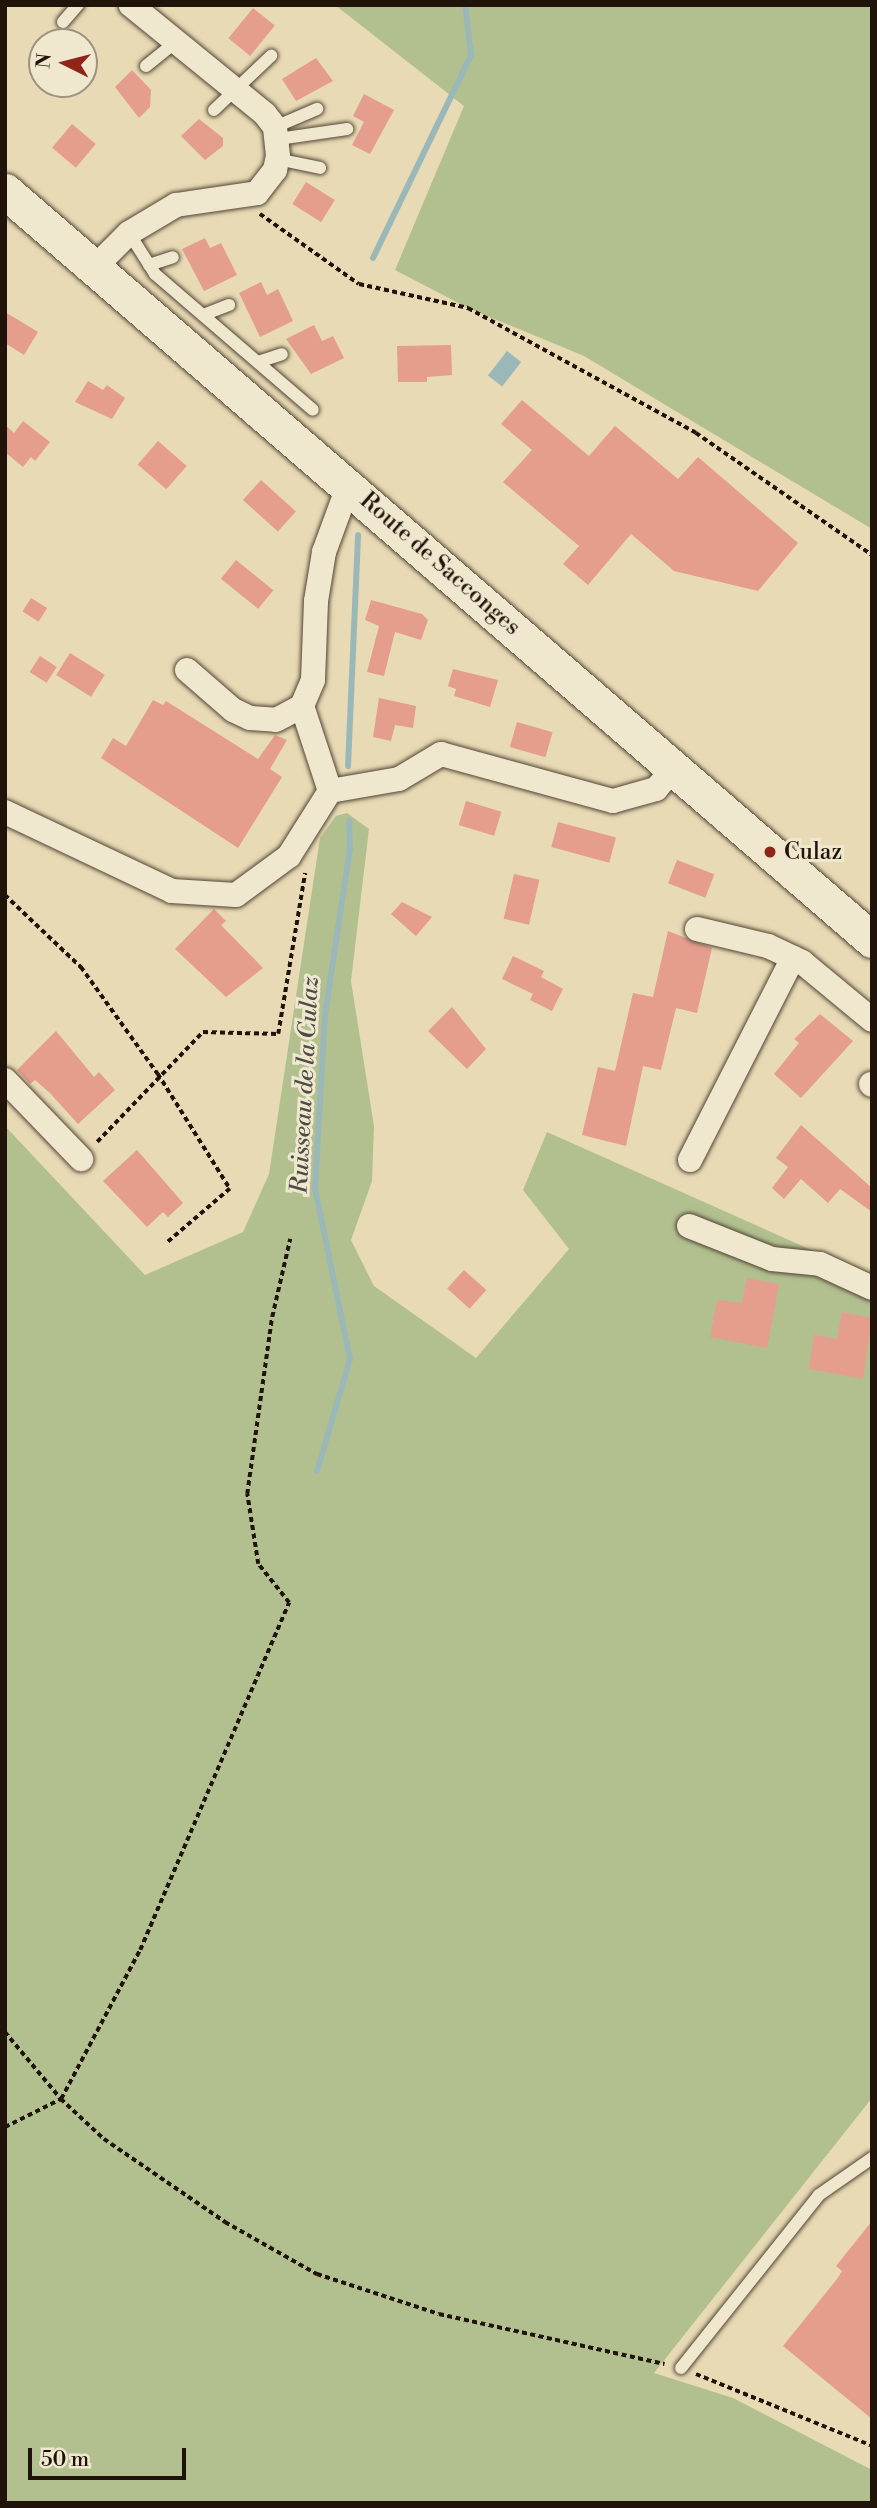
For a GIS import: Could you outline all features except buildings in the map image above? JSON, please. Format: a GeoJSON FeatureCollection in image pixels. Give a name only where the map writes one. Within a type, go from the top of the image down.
{"type":"FeatureCollection","features":[{"type":"Feature","properties":{"kind":"street"},"geometry":{"type":"LineString","coordinates":[[96,265],[130,233],[176,205],[239,198],[257,193],[267,184],[277,142],[234,88],[131,5]]}},
{"type":"Feature","properties":{"kind":"street","name":"Route de Sacconges"},"geometry":{"type":"LineString","coordinates":[[5,191],[96,265],[872,940]]}},
{"type":"Feature","properties":{"kind":"street"},"geometry":{"type":"LineString","coordinates":[[187,670],[233,710],[250,718],[276,720],[302,706],[313,680],[316,601],[324,552],[349,484]]}},
{"type":"Feature","properties":{"kind":"street"},"geometry":{"type":"LineString","coordinates":[[302,706],[330,791]]}},
{"type":"Feature","properties":{"kind":"street"},"geometry":{"type":"LineString","coordinates":[[5,811],[172,891],[236,895],[289,856],[330,791],[399,779],[441,754],[613,801],[656,789],[674,768]]}},
{"type":"Feature","properties":{"kind":"street"},"geometry":{"type":"LineString","coordinates":[[697,929],[768,946],[793,958],[872,1020]]}},
{"type":"Feature","properties":{"kind":"street"},"geometry":{"type":"LineString","coordinates":[[690,1160],[793,958]]}},
{"type":"Feature","properties":{"kind":"street"},"geometry":{"type":"LineString","coordinates":[[5,1080],[81,1159]]}},
{"type":"Feature","properties":{"kind":"street"},"geometry":{"type":"LineString","coordinates":[[689,1226],[772,1259],[820,1264],[872,1288]]}},
{"type":"Feature","properties":{"kind":"lane"},"geometry":{"type":"LineString","coordinates":[[63,22],[78,5]]}},
{"type":"Feature","properties":{"kind":"lane"},"geometry":{"type":"LineString","coordinates":[[146,66],[176,42]]}},
{"type":"Feature","properties":{"kind":"lane"},"geometry":{"type":"LineString","coordinates":[[214,110],[271,55]]}},
{"type":"Feature","properties":{"kind":"lane"},"geometry":{"type":"LineString","coordinates":[[277,142],[317,109]]}},
{"type":"Feature","properties":{"kind":"lane"},"geometry":{"type":"LineString","coordinates":[[277,142],[347,129]]}},
{"type":"Feature","properties":{"kind":"lane"},"geometry":{"type":"LineString","coordinates":[[277,142],[320,168]]}},
{"type":"Feature","properties":{"kind":"lane"},"geometry":{"type":"LineString","coordinates":[[130,233],[149,265],[202,315],[313,410]]}},
{"type":"Feature","properties":{"kind":"lane"},"geometry":{"type":"LineString","coordinates":[[149,265],[173,257]]}},
{"type":"Feature","properties":{"kind":"lane"},"geometry":{"type":"LineString","coordinates":[[202,315],[229,305]]}},
{"type":"Feature","properties":{"kind":"lane"},"geometry":{"type":"LineString","coordinates":[[258,362],[282,354]]}},
{"type":"Feature","properties":{"kind":"lane"},"geometry":{"type":"LineString","coordinates":[[681,2368],[819,2195],[872,2158]]}},
{"type":"Feature","properties":{"kind":"path"},"geometry":{"type":"LineString","coordinates":[[239,198],[359,284],[467,308],[696,433],[872,555]]}},
{"type":"Feature","properties":{"kind":"path"},"geometry":{"type":"LineString","coordinates":[[81,1159],[158,1074],[203,1032],[278,1034],[306,869]]}},
{"type":"Feature","properties":{"kind":"path"},"geometry":{"type":"LineString","coordinates":[[5,895],[81,967],[158,1074],[230,1189],[167,1243]]}},
{"type":"Feature","properties":{"kind":"path"},"geometry":{"type":"LineString","coordinates":[[5,2127],[61,2099],[140,1950],[289,1603],[258,1564],[247,1494],[272,1317],[290,1239]]}},
{"type":"Feature","properties":{"kind":"path"},"geometry":{"type":"LineString","coordinates":[[5,2032],[61,2099],[104,2139],[181,2192],[317,2274],[439,2314],[681,2368],[872,2446]]}},
{"type":"Feature","properties":{"kind":"green space"},"geometry":{"type":"Polygon","coordinates":[[[335,5],[872,5],[872,529],[584,356],[468,308],[395,270],[464,106],[335,5]]]}},
{"type":"Feature","properties":{"kind":"green space"},"geometry":{"type":"Polygon","coordinates":[[[347,813],[369,829],[351,981],[374,1126],[372,1181],[351,1240],[374,1286],[476,1358],[569,1249],[523,1190],[547,1132],[872,1277],[872,2098],[654,2373],[733,2398],[872,2470],[872,2503],[5,2503],[5,1126],[145,1275],[243,1232],[269,1174],[320,838],[336,816],[347,813]]]}},
{"type":"Feature","properties":{"kind":"water"},"geometry":{"type":"Polygon","coordinates":[[[507,351],[521,362],[502,387],[488,375],[507,351]]]}},
{"type":"Feature","properties":{"kind":"waterway","name":"Ruisseau de la Culaz"},"geometry":{"type":"LineString","coordinates":[[373,258],[471,55],[465,5]]}},
{"type":"Feature","properties":{"kind":"waterway","name":"Ruisseau de la Culaz"},"geometry":{"type":"LineString","coordinates":[[348,766],[358,535]]}},
{"type":"Feature","properties":{"kind":"waterway","name":"Ruisseau de la Culaz"},"geometry":{"type":"LineString","coordinates":[[317,1471],[350,1359],[315,1189],[325,1015],[350,847],[349,821]]}},
{"type":"Feature","properties":{"kind":"place","name":"Culaz"},"geometry":{"type":"Point","coordinates":[770,852]}}]}
